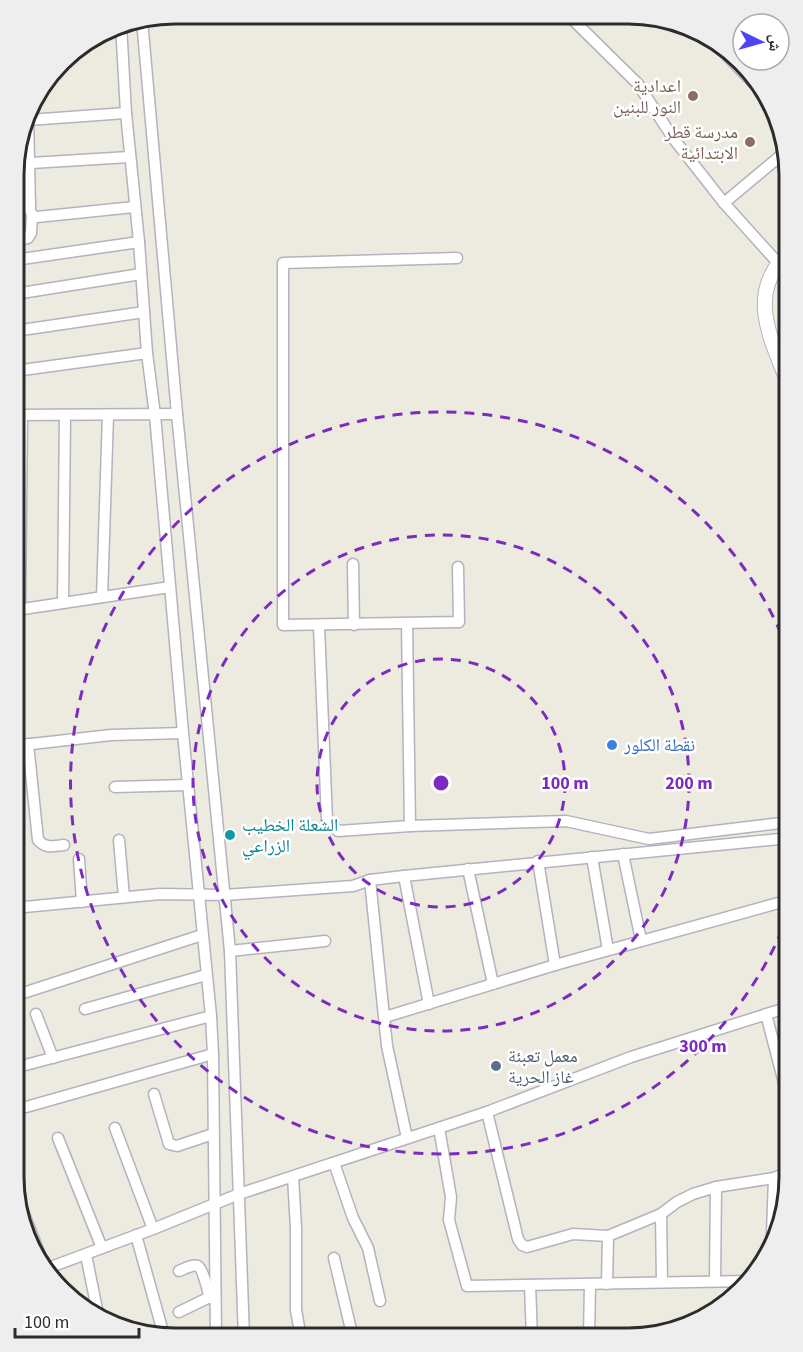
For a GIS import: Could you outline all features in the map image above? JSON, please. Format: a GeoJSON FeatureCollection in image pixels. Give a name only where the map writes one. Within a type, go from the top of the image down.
{"type":"FeatureCollection","features":[{"type":"Feature","properties":{"kind":"main road"},"geometry":{"type":"LineString","coordinates":[[778,263],[767,288],[765,319],[779,360]]}},
{"type":"Feature","properties":{"kind":"street"},"geometry":{"type":"LineString","coordinates":[[577,24],[638,84],[673,138],[724,203],[778,263]]}},
{"type":"Feature","properties":{"kind":"street"},"geometry":{"type":"LineString","coordinates":[[143,28],[214,807],[230,951],[244,1328]]}},
{"type":"Feature","properties":{"kind":"street"},"geometry":{"type":"LineString","coordinates":[[122,34],[129,157],[139,242],[147,353],[155,415],[211,1016],[215,1203],[213,1296],[216,1328]]}},
{"type":"Feature","properties":{"kind":"street"},"geometry":{"type":"LineString","coordinates":[[36,116],[126,113]]}},
{"type":"Feature","properties":{"kind":"street"},"geometry":{"type":"LineString","coordinates":[[24,239],[28,238],[31,233],[32,215],[26,149]]}},
{"type":"Feature","properties":{"kind":"street"},"geometry":{"type":"LineString","coordinates":[[25,164],[129,157]]}},
{"type":"Feature","properties":{"kind":"street"},"geometry":{"type":"LineString","coordinates":[[724,203],[778,158]]}},
{"type":"Feature","properties":{"kind":"street"},"geometry":{"type":"LineString","coordinates":[[24,201],[30,201]]}},
{"type":"Feature","properties":{"kind":"street"},"geometry":{"type":"LineString","coordinates":[[32,215],[37,217],[134,207]]}},
{"type":"Feature","properties":{"kind":"street"},"geometry":{"type":"LineString","coordinates":[[28,238],[33,244],[36,257]]}},
{"type":"Feature","properties":{"kind":"street"},"geometry":{"type":"LineString","coordinates":[[24,259],[139,242]]}},
{"type":"Feature","properties":{"kind":"street"},"geometry":{"type":"LineString","coordinates":[[458,258],[283,263],[283,625],[459,622],[458,567]]}},
{"type":"Feature","properties":{"kind":"street"},"geometry":{"type":"LineString","coordinates":[[24,293],[141,274]]}},
{"type":"Feature","properties":{"kind":"street"},"geometry":{"type":"LineString","coordinates":[[24,330],[144,312]]}},
{"type":"Feature","properties":{"kind":"street"},"geometry":{"type":"LineString","coordinates":[[24,370],[147,353]]}},
{"type":"Feature","properties":{"kind":"street"},"geometry":{"type":"LineString","coordinates":[[24,415],[177,414]]}},
{"type":"Feature","properties":{"kind":"street"},"geometry":{"type":"LineString","coordinates":[[63,603],[65,415]]}},
{"type":"Feature","properties":{"kind":"street"},"geometry":{"type":"LineString","coordinates":[[102,597],[108,415]]}},
{"type":"Feature","properties":{"kind":"street"},"geometry":{"type":"LineString","coordinates":[[353,564],[354,625]]}},
{"type":"Feature","properties":{"kind":"street"},"geometry":{"type":"LineString","coordinates":[[24,609],[170,587]]}},
{"type":"Feature","properties":{"kind":"street"},"geometry":{"type":"LineString","coordinates":[[407,623],[410,826]]}},
{"type":"Feature","properties":{"kind":"street"},"geometry":{"type":"LineString","coordinates":[[319,626],[327,820],[338,831],[410,826],[566,821],[649,839],[779,823]]}},
{"type":"Feature","properties":{"kind":"street"},"geometry":{"type":"LineString","coordinates":[[24,745],[111,735],[183,733]]}},
{"type":"Feature","properties":{"kind":"street"},"geometry":{"type":"LineString","coordinates":[[28,744],[38,840],[48,847],[64,845]]}},
{"type":"Feature","properties":{"kind":"street"},"geometry":{"type":"LineString","coordinates":[[115,787],[188,785]]}},
{"type":"Feature","properties":{"kind":"street"},"geometry":{"type":"LineString","coordinates":[[24,907],[160,894],[225,895],[353,886],[370,880],[538,861],[779,839]]}},
{"type":"Feature","properties":{"kind":"street"},"geometry":{"type":"LineString","coordinates":[[119,840],[124,897]]}},
{"type":"Feature","properties":{"kind":"street"},"geometry":{"type":"LineString","coordinates":[[623,854],[641,940]]}},
{"type":"Feature","properties":{"kind":"street"},"geometry":{"type":"LineString","coordinates":[[592,857],[608,950]]}},
{"type":"Feature","properties":{"kind":"street"},"geometry":{"type":"LineString","coordinates":[[79,859],[82,902]]}},
{"type":"Feature","properties":{"kind":"street"},"geometry":{"type":"LineString","coordinates":[[538,861],[555,965]]}},
{"type":"Feature","properties":{"kind":"street"},"geometry":{"type":"LineString","coordinates":[[468,869],[493,984]]}},
{"type":"Feature","properties":{"kind":"street"},"geometry":{"type":"LineString","coordinates":[[404,876],[429,1004]]}},
{"type":"Feature","properties":{"kind":"street"},"geometry":{"type":"LineString","coordinates":[[370,880],[387,1046],[407,1138]]}},
{"type":"Feature","properties":{"kind":"street"},"geometry":{"type":"LineString","coordinates":[[385,1017],[641,940],[779,903]]}},
{"type":"Feature","properties":{"kind":"street"},"geometry":{"type":"LineString","coordinates":[[24,993],[202,935]]}},
{"type":"Feature","properties":{"kind":"street"},"geometry":{"type":"LineString","coordinates":[[230,951],[325,941]]}},
{"type":"Feature","properties":{"kind":"street"},"geometry":{"type":"LineString","coordinates":[[85,1009],[206,975]]}},
{"type":"Feature","properties":{"kind":"street"},"geometry":{"type":"LineString","coordinates":[[53,1266],[239,1194],[487,1112],[631,1057],[779,1009]]}},
{"type":"Feature","properties":{"kind":"street"},"geometry":{"type":"LineString","coordinates":[[36,1014],[53,1058]]}},
{"type":"Feature","properties":{"kind":"street"},"geometry":{"type":"LineString","coordinates":[[766,1014],[779,1064]]}},
{"type":"Feature","properties":{"kind":"street"},"geometry":{"type":"LineString","coordinates":[[24,1065],[211,1016]]}},
{"type":"Feature","properties":{"kind":"street"},"geometry":{"type":"LineString","coordinates":[[26,1107],[213,1054]]}},
{"type":"Feature","properties":{"kind":"street"},"geometry":{"type":"LineString","coordinates":[[154,1094],[169,1144],[177,1146],[213,1134]]}},
{"type":"Feature","properties":{"kind":"street"},"geometry":{"type":"LineString","coordinates":[[487,1112],[518,1239],[522,1245],[527,1247],[573,1234],[608,1236],[662,1214],[685,1198],[716,1187],[779,1176]]}},
{"type":"Feature","properties":{"kind":"street"},"geometry":{"type":"LineString","coordinates":[[115,1128],[153,1229]]}},
{"type":"Feature","properties":{"kind":"street"},"geometry":{"type":"LineString","coordinates":[[439,1128],[451,1197],[450,1220],[467,1286],[738,1281]]}},
{"type":"Feature","properties":{"kind":"street"},"geometry":{"type":"LineString","coordinates":[[58,1138],[102,1248]]}},
{"type":"Feature","properties":{"kind":"street"},"geometry":{"type":"LineString","coordinates":[[334,1163],[353,1218],[368,1248],[380,1301]]}},
{"type":"Feature","properties":{"kind":"street"},"geometry":{"type":"LineString","coordinates":[[293,1177],[296,1228],[296,1310],[300,1328]]}},
{"type":"Feature","properties":{"kind":"street"},"geometry":{"type":"LineString","coordinates":[[772,1221],[774,1178]]}},
{"type":"Feature","properties":{"kind":"street"},"geometry":{"type":"LineString","coordinates":[[715,1281],[716,1187]]}},
{"type":"Feature","properties":{"kind":"street"},"geometry":{"type":"LineString","coordinates":[[662,1214],[662,1282]]}},
{"type":"Feature","properties":{"kind":"street"},"geometry":{"type":"LineString","coordinates":[[136,1235],[162,1327]]}},
{"type":"Feature","properties":{"kind":"street"},"geometry":{"type":"LineString","coordinates":[[607,1284],[608,1236]]}},
{"type":"Feature","properties":{"kind":"street"},"geometry":{"type":"LineString","coordinates":[[86,1254],[96,1306]]}},
{"type":"Feature","properties":{"kind":"street"},"geometry":{"type":"LineString","coordinates":[[334,1258],[351,1328]]}},
{"type":"Feature","properties":{"kind":"street"},"geometry":{"type":"LineString","coordinates":[[179,1271],[194,1265],[198,1266],[213,1296]]}},
{"type":"Feature","properties":{"kind":"street"},"geometry":{"type":"LineString","coordinates":[[589,1328],[590,1284]]}},
{"type":"Feature","properties":{"kind":"street"},"geometry":{"type":"LineString","coordinates":[[530,1285],[532,1328]]}},
{"type":"Feature","properties":{"kind":"street"},"geometry":{"type":"LineString","coordinates":[[179,1312],[213,1296]]}},
{"type":"Feature","properties":{"kind":"place","name":"اعدادية النور للبنين"},"geometry":{"type":"Point","coordinates":[693,96]}},
{"type":"Feature","properties":{"kind":"place","name":"مدرسة قطر الابتدائية"},"geometry":{"type":"Point","coordinates":[750,142]}},
{"type":"Feature","properties":{"kind":"place","name":"نقطة الكلور"},"geometry":{"type":"Point","coordinates":[612,745]}},
{"type":"Feature","properties":{"kind":"place","name":"الشعلة الخطيب الزراعي"},"geometry":{"type":"Point","coordinates":[230,835]}},
{"type":"Feature","properties":{"kind":"place","name":"معمل تعبئة غاز الحرية"},"geometry":{"type":"Point","coordinates":[496,1066]}}]}
